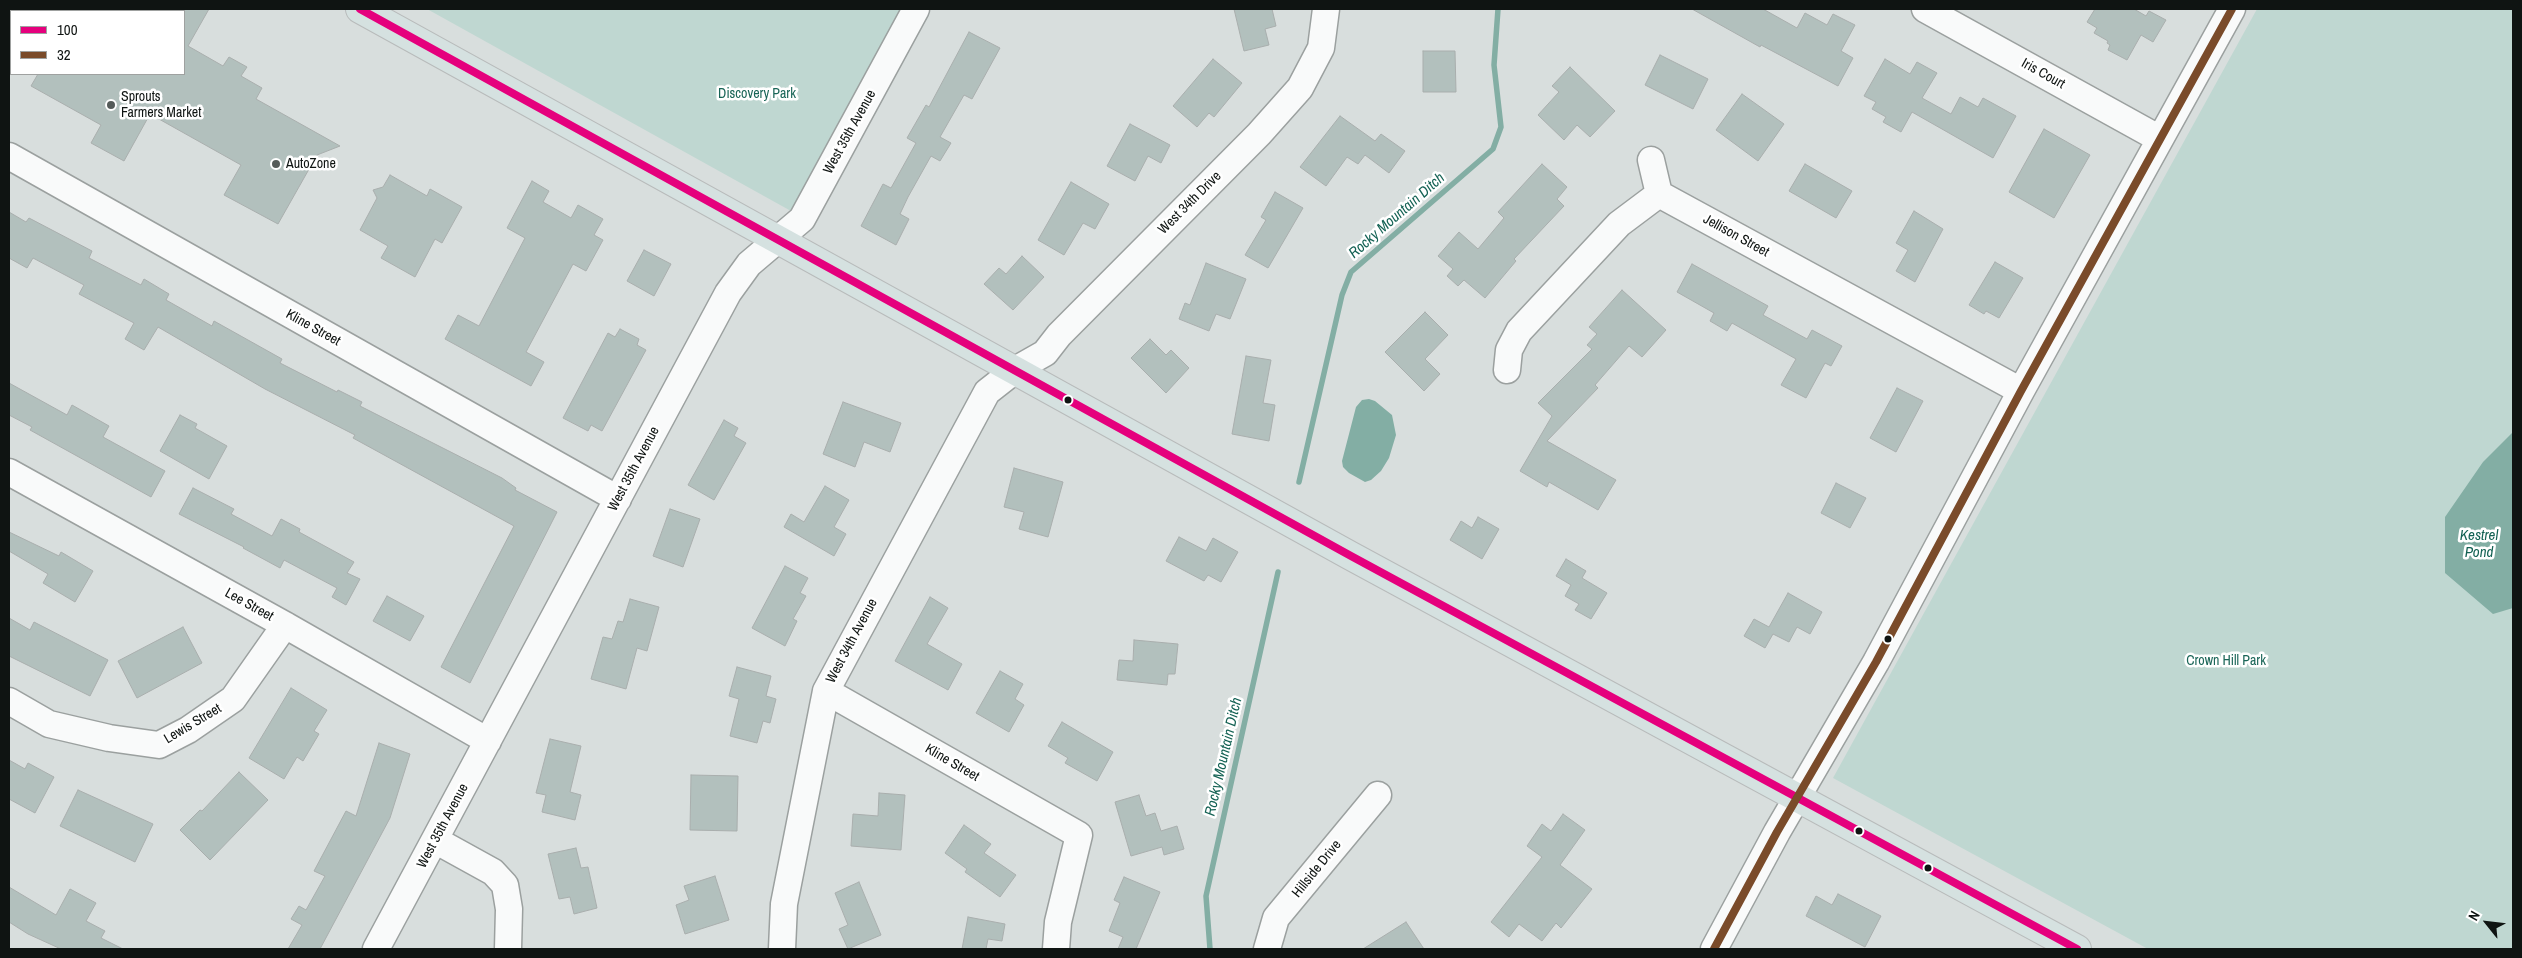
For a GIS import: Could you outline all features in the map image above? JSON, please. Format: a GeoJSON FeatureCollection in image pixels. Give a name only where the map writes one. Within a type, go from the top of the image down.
{"type":"FeatureCollection","features":[{"type":"Feature","properties":{"kind":"main road"},"geometry":{"type":"LineString","coordinates":[[360,9],[775,239],[2077,949]]}},
{"type":"Feature","properties":{"kind":"street","name":"West 35th Avenue"},"geometry":{"type":"LineString","coordinates":[[376,949],[728,293],[749,264],[775,239],[802,219],[916,9]]}},
{"type":"Feature","properties":{"kind":"street","name":"West 34th Drive"},"geometry":{"type":"LineString","coordinates":[[1015,370],[1045,353],[1059,335],[1259,134],[1300,88],[1321,48],[1326,9]]}},
{"type":"Feature","properties":{"kind":"street","name":"Iris Court"},"geometry":{"type":"LineString","coordinates":[[1925,9],[2160,140]]}},
{"type":"Feature","properties":{"kind":"street"},"geometry":{"type":"LineString","coordinates":[[1714,949],[1797,797],[1876,662],[2022,391],[2232,9]]}},
{"type":"Feature","properties":{"kind":"street","name":"Kline Street"},"geometry":{"type":"LineString","coordinates":[[9,156],[618,499]]}},
{"type":"Feature","properties":{"kind":"street"},"geometry":{"type":"LineString","coordinates":[[1506,370],[1509,350],[1519,331],[1619,224],[1659,194],[1651,160]]}},
{"type":"Feature","properties":{"kind":"street","name":"Jellison Street"},"geometry":{"type":"LineString","coordinates":[[1659,194],[2022,391]]}},
{"type":"Feature","properties":{"kind":"street","name":"West 34th Avenue"},"geometry":{"type":"LineString","coordinates":[[782,949],[784,904],[826,691],[987,392],[1015,370]]}},
{"type":"Feature","properties":{"kind":"street","name":"Lee Street"},"geometry":{"type":"LineString","coordinates":[[9,472],[285,625],[488,741]]}},
{"type":"Feature","properties":{"kind":"street","name":"Lewis Street"},"geometry":{"type":"LineString","coordinates":[[9,701],[49,724],[109,738],[159,745],[188,730],[233,699],[285,625]]}},
{"type":"Feature","properties":{"kind":"street","name":"Kline Street"},"geometry":{"type":"LineString","coordinates":[[826,691],[1079,835],[1058,922],[1056,949]]}},
{"type":"Feature","properties":{"kind":"street","name":"Hillside Drive"},"geometry":{"type":"LineString","coordinates":[[1267,949],[1276,918],[1378,795]]}},
{"type":"Feature","properties":{"kind":"street"},"geometry":{"type":"LineString","coordinates":[[435,840],[493,872],[505,885],[509,909],[508,949]]}},
{"type":"Feature","properties":{"kind":"green space","name":"Discovery Park"},"geometry":{"type":"Polygon","coordinates":[[[427,9],[901,9],[791,211],[427,9]]]}},
{"type":"Feature","properties":{"kind":"green space","name":"Crown Hill Park"},"geometry":{"type":"Polygon","coordinates":[[[2257,9],[2513,9],[2513,949],[2148,949],[1833,778],[2257,9]]]}},
{"type":"Feature","properties":{"kind":"water"},"geometry":{"type":"Polygon","coordinates":[[[1369,399],[1375,401],[1392,415],[1396,435],[1389,458],[1381,471],[1371,480],[1365,482],[1349,473],[1343,467],[1342,461],[1356,407],[1362,400],[1369,399]]]}},
{"type":"Feature","properties":{"kind":"water","name":"Kestrel Pond"},"geometry":{"type":"Polygon","coordinates":[[[2513,432],[2513,608],[2493,614],[2445,573],[2445,517],[2483,462],[2513,432]]]}},
{"type":"Feature","properties":{"kind":"building"},"geometry":{"type":"Polygon","coordinates":[[[209,9],[188,46],[223,66],[229,57],[247,67],[241,76],[262,88],[256,99],[340,146],[317,155],[278,224],[224,195],[241,165],[150,114],[124,161],[91,143],[101,125],[31,86],[37,75],[185,75],[184,10],[209,9]]]}},
{"type":"Feature","properties":{"kind":"building"},"geometry":{"type":"Polygon","coordinates":[[[1234,9],[1272,9],[1276,26],[1265,29],[1269,45],[1244,51],[1234,9]]]}},
{"type":"Feature","properties":{"kind":"building"},"geometry":{"type":"Polygon","coordinates":[[[1692,9],[1763,9],[1797,28],[1805,13],[1827,25],[1833,14],[1855,25],[1841,51],[1853,58],[1838,86],[1761,45],[1760,47],[1692,9]]]}},
{"type":"Feature","properties":{"kind":"building"},"geometry":{"type":"Polygon","coordinates":[[[2095,9],[2134,9],[2146,16],[2149,11],[2166,20],[2153,42],[2141,35],[2127,60],[2108,50],[2110,45],[2107,43],[2108,41],[2094,33],[2097,28],[2087,22],[2095,9]]]}},
{"type":"Feature","properties":{"kind":"building"},"geometry":{"type":"Polygon","coordinates":[[[969,32],[1000,48],[972,99],[964,95],[940,137],[951,143],[940,161],[931,156],[908,197],[900,214],[909,219],[896,245],[861,226],[883,184],[891,188],[916,143],[907,138],[926,105],[929,107],[969,32]]]}},
{"type":"Feature","properties":{"kind":"building"},"geometry":{"type":"Polygon","coordinates":[[[1423,51],[1455,51],[1456,92],[1423,92],[1423,51]]]}},
{"type":"Feature","properties":{"kind":"building"},"geometry":{"type":"Polygon","coordinates":[[[1660,55],[1708,79],[1693,109],[1645,85],[1660,55]]]}},
{"type":"Feature","properties":{"kind":"building"},"geometry":{"type":"Polygon","coordinates":[[[1213,59],[1242,83],[1214,117],[1209,113],[1197,127],[1173,106],[1213,59]]]}},
{"type":"Feature","properties":{"kind":"building"},"geometry":{"type":"Polygon","coordinates":[[[1885,59],[1910,74],[1917,62],[1937,73],[1922,98],[1951,114],[1960,97],[1978,107],[1983,98],[2016,116],[1993,158],[1912,112],[1901,132],[1883,122],[1886,117],[1872,109],[1876,102],[1864,96],[1885,59]]]}},
{"type":"Feature","properties":{"kind":"building"},"geometry":{"type":"Polygon","coordinates":[[[1570,67],[1615,111],[1590,137],[1577,125],[1564,140],[1538,115],[1559,92],[1552,86],[1570,67]]]}},
{"type":"Feature","properties":{"kind":"building"},"geometry":{"type":"Polygon","coordinates":[[[1742,94],[1784,124],[1758,161],[1716,130],[1742,94]]]}},
{"type":"Feature","properties":{"kind":"building"},"geometry":{"type":"Polygon","coordinates":[[[1340,116],[1375,141],[1381,134],[1405,151],[1389,173],[1365,155],[1358,164],[1347,157],[1326,186],[1300,167],[1340,116]]]}},
{"type":"Feature","properties":{"kind":"building"},"geometry":{"type":"Polygon","coordinates":[[[1130,124],[1170,145],[1161,163],[1148,156],[1135,181],[1107,166],[1130,124]]]}},
{"type":"Feature","properties":{"kind":"building"},"geometry":{"type":"Polygon","coordinates":[[[2044,129],[2090,155],[2054,218],[2009,192],[2044,129]]]}},
{"type":"Feature","properties":{"kind":"building"},"geometry":{"type":"Polygon","coordinates":[[[1542,164],[1567,187],[1557,199],[1564,206],[1514,259],[1516,261],[1485,298],[1464,280],[1458,286],[1447,276],[1453,269],[1438,256],[1459,232],[1478,249],[1504,218],[1498,212],[1542,164]]]}},
{"type":"Feature","properties":{"kind":"building"},"geometry":{"type":"Polygon","coordinates":[[[1805,164],[1852,191],[1836,218],[1789,191],[1805,164]]]}},
{"type":"Feature","properties":{"kind":"building"},"geometry":{"type":"Polygon","coordinates":[[[390,175],[427,196],[430,189],[462,207],[442,243],[435,239],[415,277],[381,258],[388,246],[360,230],[377,198],[373,190],[383,187],[390,175]]]}},
{"type":"Feature","properties":{"kind":"building"},"geometry":{"type":"Polygon","coordinates":[[[532,181],[549,191],[543,202],[571,218],[578,205],[603,219],[594,235],[603,240],[586,271],[573,264],[526,352],[544,362],[531,386],[445,339],[458,315],[479,326],[525,238],[507,228],[532,181]]]}},
{"type":"Feature","properties":{"kind":"building"},"geometry":{"type":"Polygon","coordinates":[[[1071,182],[1109,204],[1095,229],[1083,223],[1064,255],[1038,240],[1071,182]]]}},
{"type":"Feature","properties":{"kind":"building"},"geometry":{"type":"Polygon","coordinates":[[[1275,192],[1303,208],[1268,268],[1245,255],[1266,220],[1261,217],[1275,192]]]}},
{"type":"Feature","properties":{"kind":"building"},"geometry":{"type":"Polygon","coordinates":[[[1914,211],[1943,229],[1915,282],[1896,271],[1908,250],[1896,243],[1914,211]]]}},
{"type":"Feature","properties":{"kind":"building"},"geometry":{"type":"Polygon","coordinates":[[[9,212],[26,222],[29,218],[92,251],[89,258],[141,285],[144,279],[169,294],[166,300],[212,326],[214,321],[282,359],[280,363],[337,392],[338,390],[362,402],[360,406],[502,478],[516,488],[515,490],[557,512],[470,683],[441,667],[514,526],[353,438],[355,435],[265,389],[158,327],[144,350],[125,339],[134,323],[79,294],[84,285],[33,258],[27,268],[9,258],[9,212]]]}},
{"type":"Feature","properties":{"kind":"building"},"geometry":{"type":"Polygon","coordinates":[[[644,250],[671,264],[654,296],[627,281],[644,250]]]}},
{"type":"Feature","properties":{"kind":"building"},"geometry":{"type":"Polygon","coordinates":[[[1022,256],[1044,277],[1013,310],[984,284],[999,268],[1006,274],[1022,256]]]}},
{"type":"Feature","properties":{"kind":"building"},"geometry":{"type":"Polygon","coordinates":[[[1995,262],[2023,278],[1999,318],[1986,311],[1984,314],[1969,305],[1995,262]]]}},
{"type":"Feature","properties":{"kind":"building"},"geometry":{"type":"Polygon","coordinates":[[[1206,263],[1246,279],[1230,319],[1216,314],[1209,331],[1179,319],[1185,303],[1190,305],[1206,263]]]}},
{"type":"Feature","properties":{"kind":"building"},"geometry":{"type":"Polygon","coordinates":[[[1692,264],[1768,306],[1763,315],[1807,339],[1812,330],[1842,346],[1831,366],[1825,363],[1806,398],[1781,385],[1796,359],[1732,323],[1727,331],[1710,321],[1714,313],[1677,292],[1692,264]]]}},
{"type":"Feature","properties":{"kind":"building"},"geometry":{"type":"Polygon","coordinates":[[[1622,290],[1666,330],[1642,357],[1629,346],[1595,385],[1598,388],[1547,441],[1616,480],[1598,510],[1549,482],[1547,487],[1520,471],[1552,416],[1538,403],[1592,349],[1587,345],[1597,334],[1589,327],[1622,290]]]}},
{"type":"Feature","properties":{"kind":"building"},"geometry":{"type":"Polygon","coordinates":[[[1425,312],[1448,335],[1425,359],[1440,374],[1424,391],[1385,352],[1425,312]]]}},
{"type":"Feature","properties":{"kind":"building"},"geometry":{"type":"Polygon","coordinates":[[[620,329],[639,339],[637,345],[646,350],[602,431],[591,425],[588,431],[563,418],[608,333],[615,337],[620,329]]]}},
{"type":"Feature","properties":{"kind":"building"},"geometry":{"type":"Polygon","coordinates":[[[1150,339],[1166,355],[1171,350],[1189,368],[1166,393],[1131,358],[1150,339]]]}},
{"type":"Feature","properties":{"kind":"building"},"geometry":{"type":"Polygon","coordinates":[[[1246,356],[1271,360],[1263,403],[1275,405],[1269,441],[1232,434],[1246,356]]]}},
{"type":"Feature","properties":{"kind":"building"},"geometry":{"type":"Polygon","coordinates":[[[9,383],[67,415],[72,405],[109,426],[103,437],[165,471],[151,497],[30,430],[32,427],[9,415],[9,383]]]}},
{"type":"Feature","properties":{"kind":"building"},"geometry":{"type":"Polygon","coordinates":[[[1897,388],[1923,401],[1896,452],[1870,438],[1897,388]]]}},
{"type":"Feature","properties":{"kind":"building"},"geometry":{"type":"Polygon","coordinates":[[[843,402],[901,423],[890,452],[864,442],[855,467],[823,454],[843,402]]]}},
{"type":"Feature","properties":{"kind":"building"},"geometry":{"type":"Polygon","coordinates":[[[180,415],[197,424],[195,428],[227,446],[209,479],[160,451],[180,415]]]}},
{"type":"Feature","properties":{"kind":"building"},"geometry":{"type":"Polygon","coordinates":[[[724,420],[738,428],[734,436],[746,443],[714,500],[688,485],[724,420]]]}},
{"type":"Feature","properties":{"kind":"building"},"geometry":{"type":"Polygon","coordinates":[[[1014,468],[1063,482],[1048,537],[1019,529],[1024,512],[1004,507],[1014,468]]]}},
{"type":"Feature","properties":{"kind":"building"},"geometry":{"type":"Polygon","coordinates":[[[1836,483],[1866,498],[1850,528],[1821,513],[1836,483]]]}},
{"type":"Feature","properties":{"kind":"building"},"geometry":{"type":"Polygon","coordinates":[[[825,486],[849,500],[834,527],[846,534],[834,556],[784,527],[791,514],[804,522],[825,486]]]}},
{"type":"Feature","properties":{"kind":"building"},"geometry":{"type":"Polygon","coordinates":[[[193,488],[234,509],[231,514],[272,536],[281,519],[300,529],[299,532],[354,562],[347,573],[360,579],[346,605],[332,597],[337,588],[284,560],[280,568],[244,547],[179,514],[193,488]]]}},
{"type":"Feature","properties":{"kind":"building"},"geometry":{"type":"Polygon","coordinates":[[[670,509],[700,519],[683,567],[653,556],[670,509]]]}},
{"type":"Feature","properties":{"kind":"building"},"geometry":{"type":"Polygon","coordinates":[[[1478,517],[1499,529],[1482,559],[1450,540],[1461,521],[1472,528],[1478,517]]]}},
{"type":"Feature","properties":{"kind":"building"},"geometry":{"type":"Polygon","coordinates":[[[9,532],[59,556],[61,552],[93,571],[75,602],[43,583],[48,574],[9,551],[9,532]]]}},
{"type":"Feature","properties":{"kind":"building"},"geometry":{"type":"Polygon","coordinates":[[[1179,537],[1206,551],[1213,538],[1238,552],[1221,582],[1208,575],[1204,581],[1166,561],[1179,537]]]}},
{"type":"Feature","properties":{"kind":"building"},"geometry":{"type":"Polygon","coordinates":[[[1566,559],[1586,571],[1582,578],[1607,593],[1591,619],[1575,610],[1579,604],[1565,596],[1571,585],[1556,576],[1566,559]]]}},
{"type":"Feature","properties":{"kind":"building"},"geometry":{"type":"Polygon","coordinates":[[[785,566],[808,578],[800,593],[806,596],[793,619],[797,621],[785,646],[752,628],[785,566]]]}},
{"type":"Feature","properties":{"kind":"building"},"geometry":{"type":"Polygon","coordinates":[[[1788,593],[1822,612],[1810,634],[1797,627],[1789,642],[1773,634],[1765,648],[1744,636],[1754,619],[1769,627],[1788,593]]]}},
{"type":"Feature","properties":{"kind":"building"},"geometry":{"type":"Polygon","coordinates":[[[387,596],[424,616],[410,641],[373,621],[387,596]]]}},
{"type":"Feature","properties":{"kind":"building"},"geometry":{"type":"Polygon","coordinates":[[[930,597],[948,608],[927,644],[962,664],[948,690],[895,661],[930,597]]]}},
{"type":"Feature","properties":{"kind":"building"},"geometry":{"type":"Polygon","coordinates":[[[630,599],[659,607],[647,651],[637,648],[626,689],[591,679],[603,637],[612,639],[618,621],[623,622],[630,599]]]}},
{"type":"Feature","properties":{"kind":"building"},"geometry":{"type":"Polygon","coordinates":[[[9,618],[30,630],[34,622],[108,660],[90,696],[9,656],[9,618]]]}},
{"type":"Feature","properties":{"kind":"building"},"geometry":{"type":"Polygon","coordinates":[[[183,627],[202,663],[137,698],[118,661],[183,627]]]}},
{"type":"Feature","properties":{"kind":"building"},"geometry":{"type":"Polygon","coordinates":[[[1134,640],[1178,644],[1175,674],[1168,674],[1167,685],[1117,680],[1119,660],[1133,661],[1134,640]]]}},
{"type":"Feature","properties":{"kind":"building"},"geometry":{"type":"Polygon","coordinates":[[[737,667],[771,676],[766,696],[776,699],[770,723],[763,721],[757,743],[730,736],[739,699],[729,696],[737,667]]]}},
{"type":"Feature","properties":{"kind":"building"},"geometry":{"type":"Polygon","coordinates":[[[1000,671],[1023,684],[1015,699],[1024,705],[1009,732],[976,713],[1000,671]]]}},
{"type":"Feature","properties":{"kind":"building"},"geometry":{"type":"Polygon","coordinates":[[[291,688],[327,710],[314,731],[319,734],[303,761],[297,757],[284,779],[249,758],[291,688]]]}},
{"type":"Feature","properties":{"kind":"building"},"geometry":{"type":"Polygon","coordinates":[[[1062,722],[1113,752],[1097,781],[1065,763],[1068,758],[1048,746],[1062,722]]]}},
{"type":"Feature","properties":{"kind":"building"},"geometry":{"type":"Polygon","coordinates":[[[550,739],[581,746],[570,792],[581,795],[575,820],[542,812],[546,795],[536,793],[550,739]]]}},
{"type":"Feature","properties":{"kind":"building"},"geometry":{"type":"Polygon","coordinates":[[[379,743],[410,754],[390,818],[320,949],[288,949],[302,925],[291,919],[299,906],[306,910],[325,876],[314,871],[346,811],[356,816],[379,743]]]}},
{"type":"Feature","properties":{"kind":"building"},"geometry":{"type":"Polygon","coordinates":[[[9,760],[25,769],[28,763],[54,777],[35,813],[9,799],[9,760]]]}},
{"type":"Feature","properties":{"kind":"building"},"geometry":{"type":"Polygon","coordinates":[[[239,772],[268,800],[210,860],[180,830],[200,810],[202,811],[239,772]]]}},
{"type":"Feature","properties":{"kind":"building"},"geometry":{"type":"Polygon","coordinates":[[[691,775],[738,776],[737,831],[690,830],[691,775]]]}},
{"type":"Feature","properties":{"kind":"building"},"geometry":{"type":"Polygon","coordinates":[[[78,790],[153,824],[135,862],[60,826],[78,790]]]}},
{"type":"Feature","properties":{"kind":"building"},"geometry":{"type":"Polygon","coordinates":[[[879,793],[905,795],[901,850],[851,846],[853,814],[878,816],[879,793]]]}},
{"type":"Feature","properties":{"kind":"building"},"geometry":{"type":"Polygon","coordinates":[[[1139,795],[1146,816],[1155,813],[1161,831],[1177,826],[1184,849],[1164,855],[1162,847],[1131,856],[1115,802],[1139,795]]]}},
{"type":"Feature","properties":{"kind":"building"},"geometry":{"type":"Polygon","coordinates":[[[1563,814],[1585,830],[1560,865],[1592,889],[1561,928],[1556,923],[1542,941],[1519,924],[1509,937],[1491,922],[1542,857],[1527,846],[1542,824],[1551,831],[1563,814]]]}},
{"type":"Feature","properties":{"kind":"building"},"geometry":{"type":"Polygon","coordinates":[[[964,825],[991,844],[984,853],[1016,875],[1000,897],[965,872],[967,869],[945,853],[964,825]]]}},
{"type":"Feature","properties":{"kind":"building"},"geometry":{"type":"Polygon","coordinates":[[[576,848],[581,868],[588,867],[597,908],[574,914],[570,897],[559,899],[548,854],[576,848]]]}},
{"type":"Feature","properties":{"kind":"building"},"geometry":{"type":"Polygon","coordinates":[[[715,876],[729,920],[685,934],[676,905],[689,900],[684,886],[715,876]]]}},
{"type":"Feature","properties":{"kind":"building"},"geometry":{"type":"Polygon","coordinates":[[[1124,877],[1160,892],[1136,949],[1118,949],[1123,937],[1109,931],[1120,903],[1114,900],[1124,877]]]}},
{"type":"Feature","properties":{"kind":"building"},"geometry":{"type":"Polygon","coordinates":[[[859,882],[881,935],[848,949],[839,929],[848,925],[835,893],[859,882]]]}},
{"type":"Feature","properties":{"kind":"building"},"geometry":{"type":"Polygon","coordinates":[[[9,887],[56,915],[70,889],[96,903],[86,921],[105,931],[101,938],[123,949],[61,949],[28,934],[9,922],[9,887]]]}},
{"type":"Feature","properties":{"kind":"building"},"geometry":{"type":"Polygon","coordinates":[[[1838,894],[1881,916],[1865,947],[1806,916],[1816,896],[1832,905],[1838,894]]]}},
{"type":"Feature","properties":{"kind":"building"},"geometry":{"type":"Polygon","coordinates":[[[968,917],[1005,924],[1002,941],[988,939],[986,949],[962,949],[968,917]]]}},
{"type":"Feature","properties":{"kind":"building"},"geometry":{"type":"Polygon","coordinates":[[[1406,922],[1424,949],[1363,949],[1406,922]]]}},
{"type":"Feature","properties":{"kind":"waterway","name":"Rocky Mountain Ditch"},"geometry":{"type":"LineString","coordinates":[[1299,482],[1342,295],[1351,272],[1493,149],[1501,127],[1494,65],[1498,9]]}},
{"type":"Feature","properties":{"kind":"waterway","name":"Rocky Mountain Ditch"},"geometry":{"type":"LineString","coordinates":[[1210,949],[1206,896],[1278,572]]}},
{"type":"Feature","properties":{"kind":"transit line","name":"100"},"geometry":{"type":"LineString","coordinates":[[360,9],[1351,556],[2077,949]]}},
{"type":"Feature","properties":{"kind":"transit line","name":"32"},"geometry":{"type":"LineString","coordinates":[[1714,949],[1777,832],[1876,662],[2021,391],[2232,9]]}},
{"type":"Feature","properties":{"kind":"place","name":"Sprouts Farmers Market"},"geometry":{"type":"Point","coordinates":[111,105]}},
{"type":"Feature","properties":{"kind":"place","name":"AutoZone"},"geometry":{"type":"Point","coordinates":[276,164]}}]}
